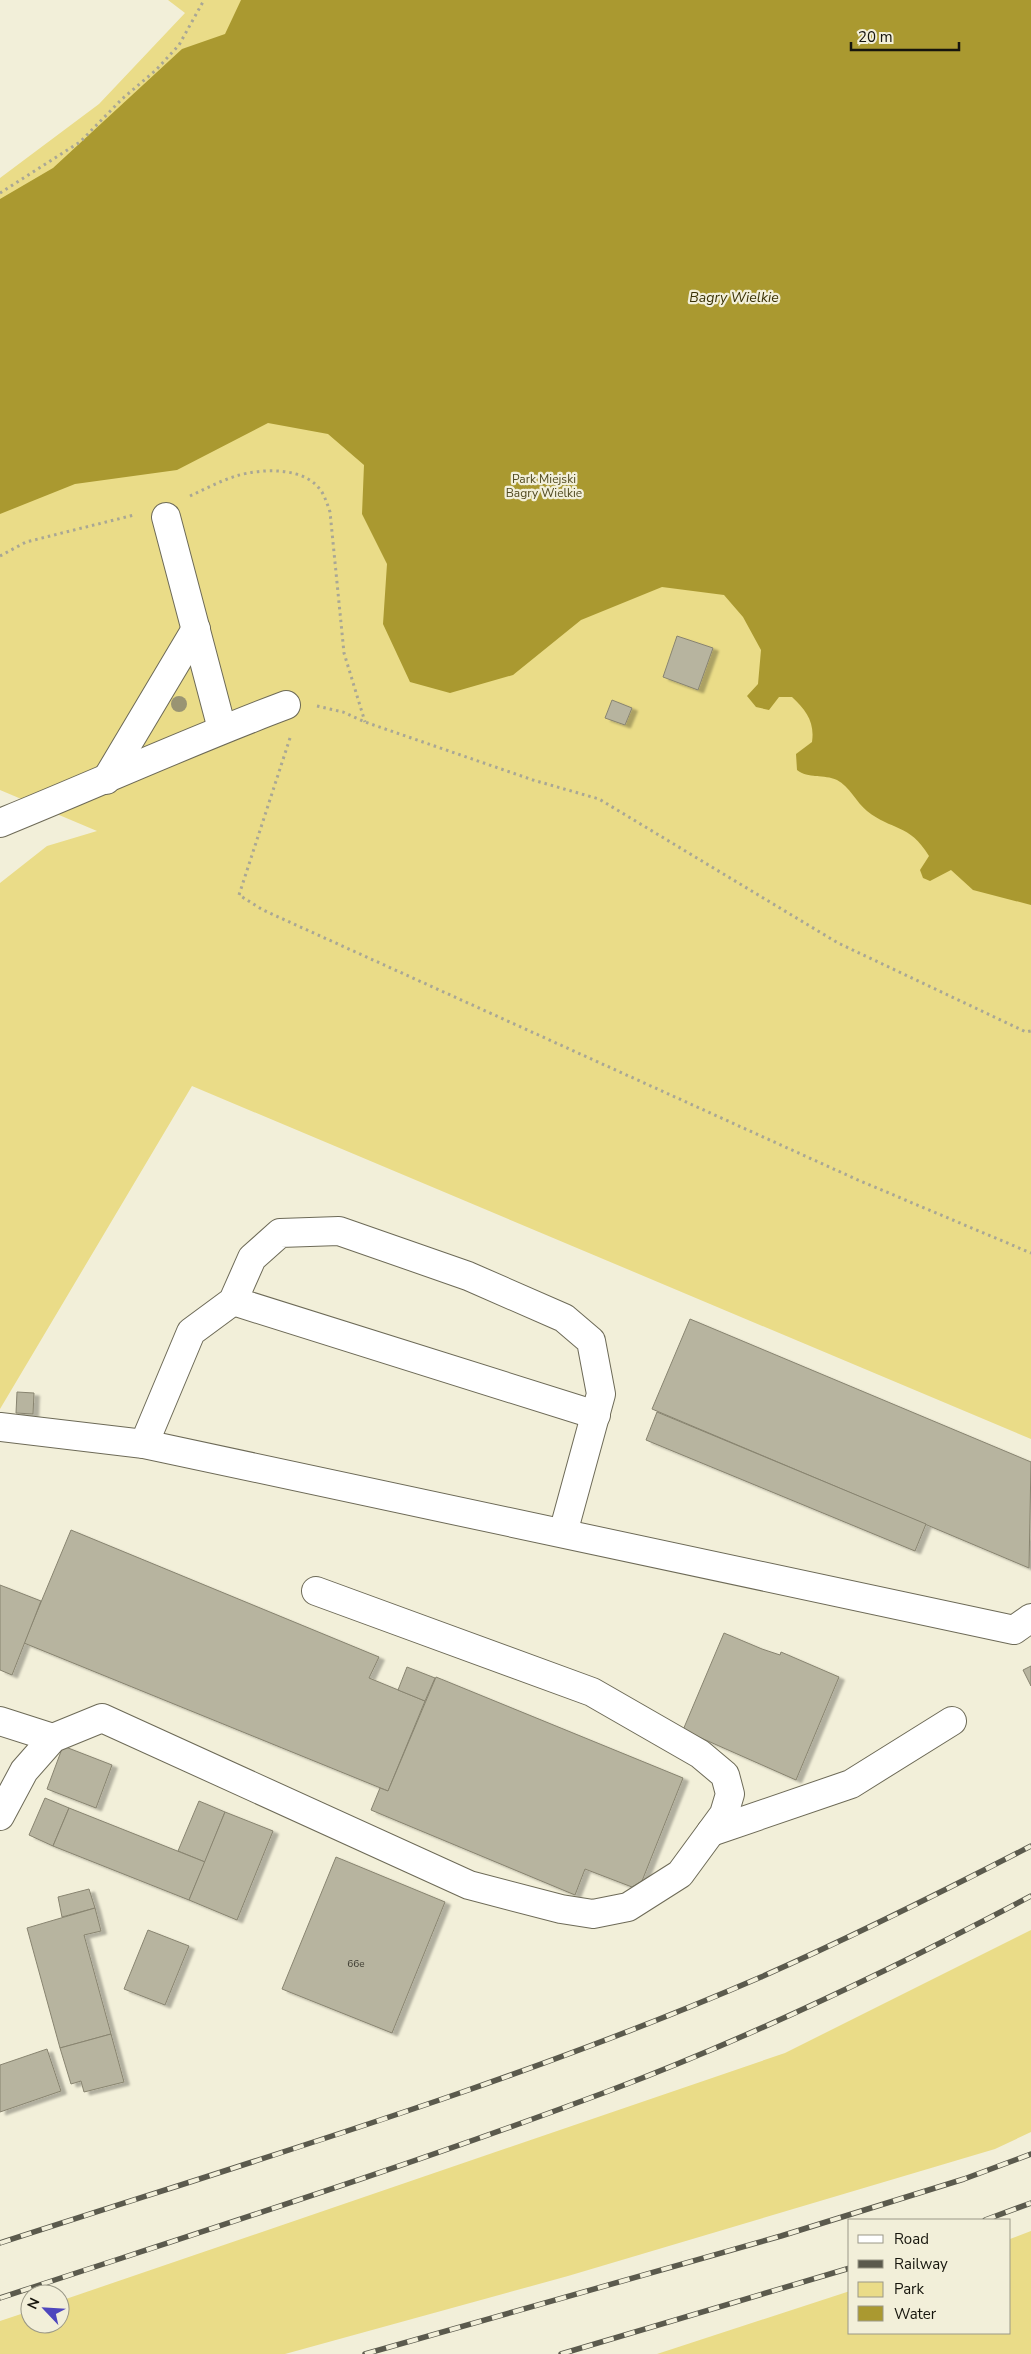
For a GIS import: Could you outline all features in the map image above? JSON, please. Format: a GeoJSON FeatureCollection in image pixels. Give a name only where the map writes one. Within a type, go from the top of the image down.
{"type":"FeatureCollection","features":[{"type":"Feature","properties":{"kind":"lane"},"geometry":{"type":"LineString","coordinates":[[174,508],[196,629],[222,729]]}},
{"type":"Feature","properties":{"kind":"lane"},"geometry":{"type":"LineString","coordinates":[[106,780],[196,629]]}},
{"type":"Feature","properties":{"kind":"lane"},"geometry":{"type":"LineString","coordinates":[[0,823],[106,780],[222,729],[286,705]]}},
{"type":"Feature","properties":{"kind":"lane"},"geometry":{"type":"LineString","coordinates":[[144,1444],[191,1332],[233,1301],[252,1258],[280,1232],[339,1231],[468,1276],[564,1318],[591,1341],[601,1394],[563,1533]]}},
{"type":"Feature","properties":{"kind":"lane"},"geometry":{"type":"LineString","coordinates":[[233,1301],[596,1414]]}},
{"type":"Feature","properties":{"kind":"lane"},"geometry":{"type":"LineString","coordinates":[[0,1427],[144,1444],[1014,1630],[1031,1618]]}},
{"type":"Feature","properties":{"kind":"lane"},"geometry":{"type":"LineString","coordinates":[[0,1816],[24,1771],[53,1738],[102,1718],[469,1885],[561,1909],[593,1914],[628,1908],[680,1874],[724,1814],[730,1794],[725,1775],[700,1754],[592,1692],[316,1591]]}},
{"type":"Feature","properties":{"kind":"lane"},"geometry":{"type":"LineString","coordinates":[[0,1721],[53,1738]]}},
{"type":"Feature","properties":{"kind":"lane"},"geometry":{"type":"LineString","coordinates":[[711,1832],[851,1784],[952,1721]]}},
{"type":"Feature","properties":{"kind":"path"},"geometry":{"type":"LineString","coordinates":[[0,193],[80,142],[122,99],[156,70],[179,45],[204,0]]}},
{"type":"Feature","properties":{"kind":"path"},"geometry":{"type":"LineString","coordinates":[[174,508],[233,476],[253,471],[283,472],[303,476],[323,493],[330,512],[344,653],[365,722]]}},
{"type":"Feature","properties":{"kind":"path"},"geometry":{"type":"LineString","coordinates":[[0,556],[26,542],[137,514]]}},
{"type":"Feature","properties":{"kind":"path"},"geometry":{"type":"LineString","coordinates":[[1031,1033],[838,943],[599,800],[533,780],[365,722],[343,712],[306,704],[286,705],[290,739],[239,895],[263,910],[858,1180],[1031,1252]]}},
{"type":"Feature","properties":{"kind":"green space","name":"Park Miejski Bagry Wielkie"},"geometry":{"type":"Polygon","coordinates":[[[168,0],[1031,0],[1031,1439],[192,1086],[0,1409],[0,883],[47,846],[97,831],[0,790],[0,178],[99,104],[185,13],[168,0]]]}},
{"type":"Feature","properties":{"kind":"green space"},"geometry":{"type":"Polygon","coordinates":[[[1031,1930],[1031,2132],[995,2149],[568,2276],[285,2354],[0,2354],[0,2321],[20,2314],[20,2334],[70,2334],[70,2298],[785,2053],[1031,1930]]]}},
{"type":"Feature","properties":{"kind":"green space"},"geometry":{"type":"Polygon","coordinates":[[[1031,2231],[1031,2354],[657,2354],[848,2292],[848,2334],[1011,2334],[1011,2239],[1031,2231]]]}},
{"type":"Feature","properties":{"kind":"water","name":"Bagry Wielkie"},"geometry":{"type":"Polygon","coordinates":[[[241,0],[1031,0],[1031,905],[973,890],[951,870],[930,881],[923,878],[920,870],[929,856],[922,845],[914,838],[867,811],[845,786],[837,780],[806,775],[797,770],[796,754],[812,742],[811,722],[792,697],[779,697],[769,710],[756,707],[747,696],[758,684],[761,650],[743,617],[724,595],[662,587],[581,620],[513,675],[450,693],[410,682],[383,624],[387,564],[362,514],[364,465],[328,434],[268,423],[177,470],[75,484],[0,514],[0,199],[53,168],[182,49],[225,34],[241,0]]]}},
{"type":"Feature","properties":{"kind":"building"},"geometry":{"type":"Polygon","coordinates":[[[677,636],[713,648],[698,690],[663,677],[677,636]]]}},
{"type":"Feature","properties":{"kind":"building"},"geometry":{"type":"Polygon","coordinates":[[[612,700],[632,708],[625,725],[605,718],[612,700]]]}},
{"type":"Feature","properties":{"kind":"building"},"geometry":{"type":"Polygon","coordinates":[[[690,1319],[1031,1462],[1029,1568],[652,1409],[690,1319]]]}},
{"type":"Feature","properties":{"kind":"building"},"geometry":{"type":"Polygon","coordinates":[[[17,1392],[34,1393],[33,1414],[16,1413],[17,1392]]]}},
{"type":"Feature","properties":{"kind":"building"},"geometry":{"type":"Polygon","coordinates":[[[657,1412],[926,1524],[915,1551],[646,1440],[657,1412]]]}},
{"type":"Feature","properties":{"kind":"building"},"geometry":{"type":"Polygon","coordinates":[[[71,1530],[379,1657],[369,1678],[425,1701],[388,1791],[24,1643],[71,1530]]]}},
{"type":"Feature","properties":{"kind":"building"},"geometry":{"type":"Polygon","coordinates":[[[0,1585],[41,1601],[12,1675],[0,1670],[0,1585]]]}},
{"type":"Feature","properties":{"kind":"building"},"geometry":{"type":"Polygon","coordinates":[[[724,1633],[780,1655],[781,1652],[839,1677],[796,1780],[683,1730],[724,1633]]]}},
{"type":"Feature","properties":{"kind":"building"},"geometry":{"type":"Polygon","coordinates":[[[1031,1666],[1031,1686],[1023,1670],[1031,1666]]]}},
{"type":"Feature","properties":{"kind":"building"},"geometry":{"type":"Polygon","coordinates":[[[407,1667],[435,1678],[425,1701],[398,1690],[407,1667]]]}},
{"type":"Feature","properties":{"kind":"building"},"geometry":{"type":"Polygon","coordinates":[[[436,1677],[683,1778],[642,1881],[632,1887],[585,1869],[575,1895],[371,1810],[380,1788],[388,1791],[436,1677]]]}},
{"type":"Feature","properties":{"kind":"building"},"geometry":{"type":"Polygon","coordinates":[[[63,1746],[112,1765],[96,1808],[47,1789],[63,1746]]]}},
{"type":"Feature","properties":{"kind":"building"},"geometry":{"type":"Polygon","coordinates":[[[45,1798],[69,1808],[53,1846],[29,1835],[45,1798]]]}},
{"type":"Feature","properties":{"kind":"building"},"geometry":{"type":"Polygon","coordinates":[[[199,1801],[225,1812],[205,1862],[178,1851],[199,1801]]]}},
{"type":"Feature","properties":{"kind":"building"},"geometry":{"type":"Polygon","coordinates":[[[69,1808],[205,1862],[189,1900],[53,1846],[69,1808]]]}},
{"type":"Feature","properties":{"kind":"building"},"geometry":{"type":"Polygon","coordinates":[[[225,1812],[273,1831],[237,1920],[189,1900],[225,1812]]]}},
{"type":"Feature","properties":{"kind":"building"},"geometry":{"type":"Polygon","coordinates":[[[336,1857],[445,1902],[392,2033],[282,1989],[336,1857]]]}},
{"type":"Feature","properties":{"kind":"building"},"geometry":{"type":"Polygon","coordinates":[[[89,1889],[95,1908],[62,1917],[58,1897],[89,1889]]]}},
{"type":"Feature","properties":{"kind":"building"},"geometry":{"type":"Polygon","coordinates":[[[95,1908],[101,1931],[84,1935],[111,2034],[60,2048],[27,1928],[95,1908]]]}},
{"type":"Feature","properties":{"kind":"building"},"geometry":{"type":"Polygon","coordinates":[[[148,1930],[189,1946],[165,2005],[124,1989],[148,1930]]]}},
{"type":"Feature","properties":{"kind":"building"},"geometry":{"type":"Polygon","coordinates":[[[111,2034],[124,2082],[84,2092],[81,2081],[71,2084],[60,2048],[111,2034]]]}},
{"type":"Feature","properties":{"kind":"building"},"geometry":{"type":"Polygon","coordinates":[[[47,2049],[61,2091],[0,2112],[0,2065],[47,2049]]]}},
{"type":"Feature","properties":{"kind":"railway"},"geometry":{"type":"LineString","coordinates":[[0,2243],[383,2119],[574,2052],[668,2016],[795,1962],[897,1914],[1031,1846]]}},
{"type":"Feature","properties":{"kind":"railway"},"geometry":{"type":"LineString","coordinates":[[0,2298],[380,2172],[531,2120],[661,2071],[822,2001],[927,1950],[1031,1896]]}},
{"type":"Feature","properties":{"kind":"railway"},"geometry":{"type":"LineString","coordinates":[[365,2354],[781,2236],[964,2179],[1031,2154]]}},
{"type":"Feature","properties":{"kind":"railway"},"geometry":{"type":"LineString","coordinates":[[988,2219],[1031,2203]]}},
{"type":"Feature","properties":{"kind":"railway"},"geometry":{"type":"LineString","coordinates":[[561,2354],[848,2269]]}}]}
